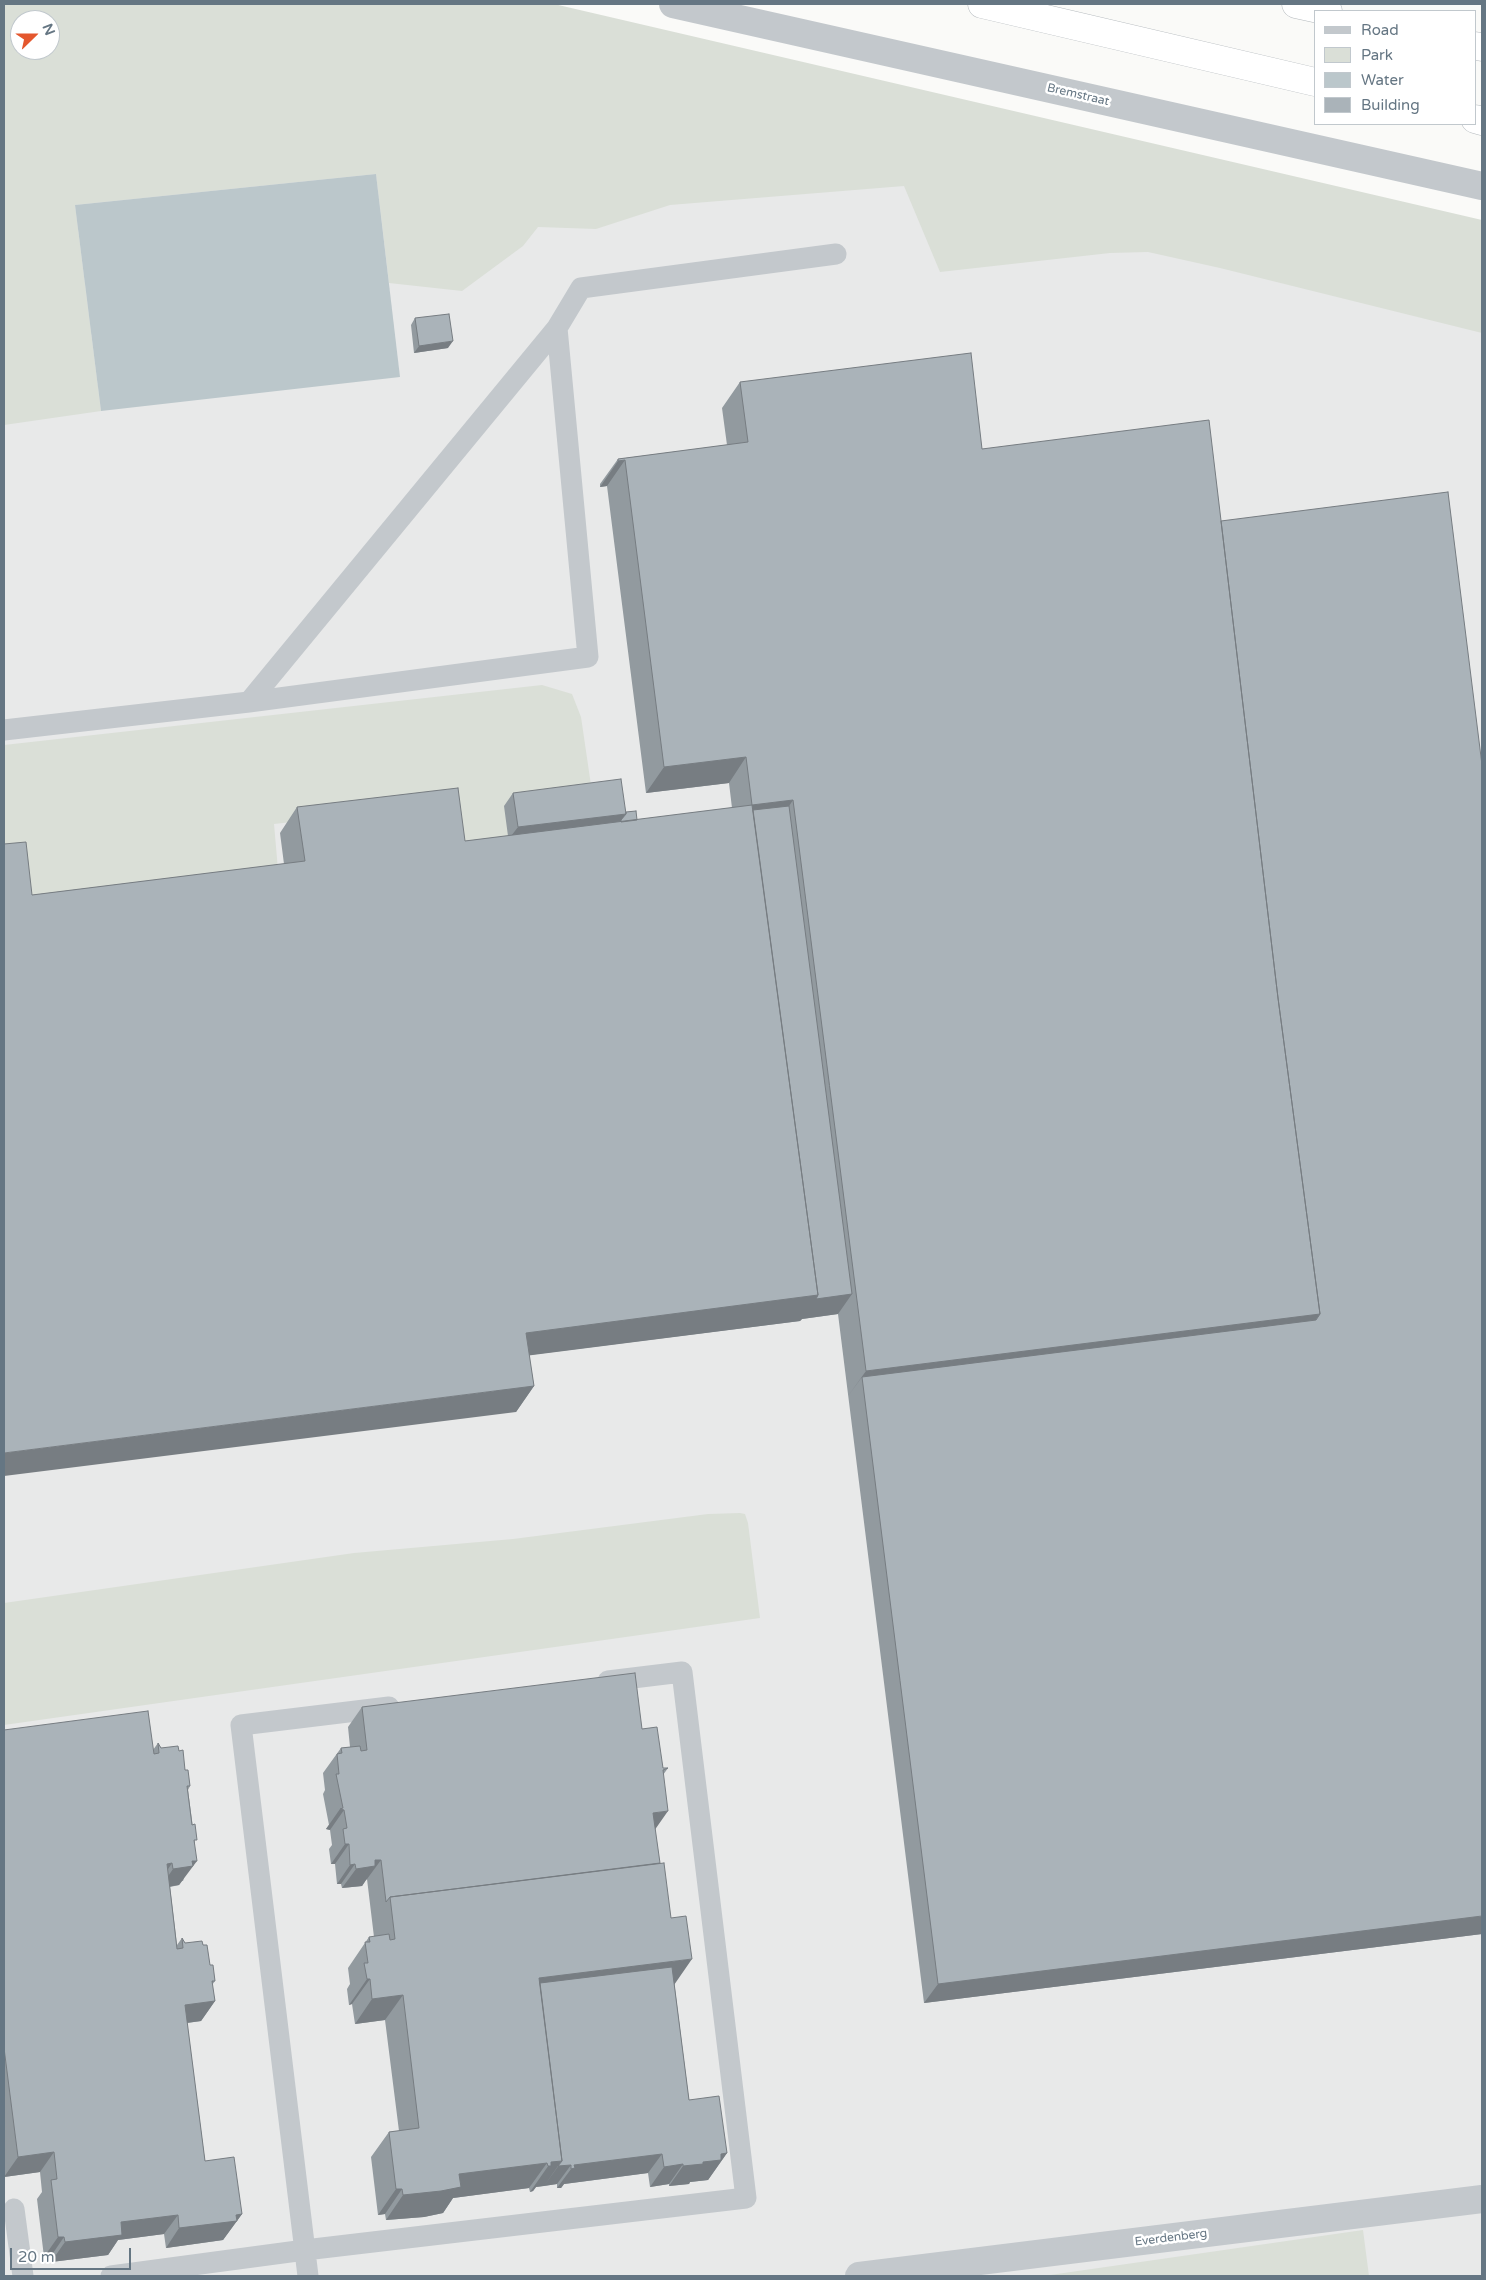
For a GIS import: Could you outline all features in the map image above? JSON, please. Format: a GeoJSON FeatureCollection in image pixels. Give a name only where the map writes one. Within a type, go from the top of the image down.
{"type":"FeatureCollection","features":[{"type":"Feature","properties":{"kind":"highway"},"geometry":{"type":"LineString","coordinates":[[982,4],[1314,82]]}},
{"type":"Feature","properties":{"kind":"highway"},"geometry":{"type":"LineString","coordinates":[[1296,4],[1323,10]]}},
{"type":"Feature","properties":{"kind":"street","name":"Bremstraat"},"geometry":{"type":"LineString","coordinates":[[673,4],[1482,186]]}},
{"type":"Feature","properties":{"kind":"street","name":"Everdenberg"},"geometry":{"type":"LineString","coordinates":[[859,2276],[1482,2199]]}},
{"type":"Feature","properties":{"kind":"lane"},"geometry":{"type":"LineString","coordinates":[[249,702],[557,328],[581,288],[836,254]]}},
{"type":"Feature","properties":{"kind":"lane"},"geometry":{"type":"LineString","coordinates":[[4,730],[249,702],[588,657],[557,328]]}},
{"type":"Feature","properties":{"kind":"lane"},"geometry":{"type":"LineString","coordinates":[[111,2276],[305,2250],[746,2198],[682,1672],[584,1684]]}},
{"type":"Feature","properties":{"kind":"lane"},"geometry":{"type":"LineString","coordinates":[[308,2276],[241,1725],[408,1705]]}},
{"type":"Feature","properties":{"kind":"lane"},"geometry":{"type":"LineString","coordinates":[[14,2209],[23,2276]]}},
{"type":"Feature","properties":{"kind":"shaded area"},"geometry":{"type":"Polygon","coordinates":[[[4,4],[42,10],[10,10],[10,60],[60,60],[60,13],[1482,235],[1482,2276],[4,2276],[4,4]]]}},
{"type":"Feature","properties":{"kind":"green space"},"geometry":{"type":"Polygon","coordinates":[[[4,4],[554,4],[1482,220],[1482,333],[1148,252],[1110,253],[940,272],[904,186],[670,205],[596,229],[538,227],[523,246],[462,291],[389,283],[376,174],[75,205],[101,411],[4,425],[4,4]]]}},
{"type":"Feature","properties":{"kind":"green space"},"geometry":{"type":"Polygon","coordinates":[[[542,685],[572,694],[581,717],[598,833],[439,852],[426,807],[274,824],[278,870],[10,904],[4,880],[4,745],[542,685]]]}},
{"type":"Feature","properties":{"kind":"green space"},"geometry":{"type":"Polygon","coordinates":[[[708,1514],[745,1514],[748,1523],[760,1618],[4,1725],[4,1603],[354,1553],[513,1539],[708,1514]]]}},
{"type":"Feature","properties":{"kind":"green space"},"geometry":{"type":"Polygon","coordinates":[[[1363,2230],[1369,2276],[1043,2276],[1363,2230]]]}},
{"type":"Feature","properties":{"kind":"water"},"geometry":{"type":"Polygon","coordinates":[[[376,174],[400,377],[101,411],[75,205],[376,174]]]}},
{"type":"Feature","properties":{"kind":"building"},"geometry":{"type":"Polygon","coordinates":[[[449,314],[453,341],[419,346],[415,318],[449,314]]]}},
{"type":"Feature","properties":{"kind":"building"},"geometry":{"type":"Polygon","coordinates":[[[971,353],[982,449],[1209,420],[1278,998],[1320,1314],[866,1371],[793,800],[752,805],[746,757],[664,767],[625,460],[618,461],[618,459],[748,442],[740,382],[971,353]]]}},
{"type":"Feature","properties":{"kind":"building"},"geometry":{"type":"Polygon","coordinates":[[[1448,492],[1482,765],[1482,1916],[938,1984],[862,1377],[1316,1320],[1320,1314],[1278,998],[1221,521],[1448,492]]]}},
{"type":"Feature","properties":{"kind":"building"},"geometry":{"type":"Polygon","coordinates":[[[621,779],[626,814],[518,827],[513,793],[621,779]]]}},
{"type":"Feature","properties":{"kind":"building"},"geometry":{"type":"Polygon","coordinates":[[[458,788],[465,841],[752,805],[818,1295],[526,1333],[534,1386],[4,1453],[4,844],[26,842],[32,895],[305,861],[297,807],[458,788]]]}},
{"type":"Feature","properties":{"kind":"building"},"geometry":{"type":"Polygon","coordinates":[[[789,806],[852,1294],[816,1299],[818,1295],[753,810],[789,806]]]}},
{"type":"Feature","properties":{"kind":"building"},"geometry":{"type":"Polygon","coordinates":[[[636,811],[637,820],[621,822],[626,812],[636,811]]]}},
{"type":"Feature","properties":{"kind":"building"},"geometry":{"type":"Polygon","coordinates":[[[635,1673],[642,1729],[657,1727],[663,1768],[668,1768],[663,1770],[668,1811],[653,1813],[660,1863],[390,1897],[386,1902],[381,1860],[375,1860],[375,1866],[356,1869],[355,1864],[350,1865],[349,1844],[345,1844],[343,1829],[347,1828],[344,1810],[340,1809],[343,1808],[336,1774],[339,1774],[337,1754],[342,1753],[341,1748],[360,1746],[361,1751],[367,1750],[362,1707],[635,1673]]]}},
{"type":"Feature","properties":{"kind":"building"},"geometry":{"type":"Polygon","coordinates":[[[148,1711],[154,1754],[159,1753],[158,1743],[161,1748],[178,1746],[179,1751],[183,1750],[185,1770],[188,1770],[190,1786],[187,1786],[192,1825],[195,1824],[197,1840],[194,1840],[197,1861],[192,1861],[193,1866],[173,1869],[172,1863],[167,1864],[177,1949],[183,1948],[182,1938],[185,1943],[202,1941],[203,1945],[207,1945],[210,1965],[213,1965],[215,1981],[212,1981],[215,2001],[185,2005],[205,2161],[234,2157],[242,2214],[236,2215],[237,2221],[179,2228],[178,2215],[121,2222],[122,2235],[65,2242],[64,2237],[58,2237],[51,2180],[57,2179],[54,2152],[18,2157],[4,2048],[4,1730],[148,1711]]]}},
{"type":"Feature","properties":{"kind":"building"},"geometry":{"type":"Polygon","coordinates":[[[664,1863],[671,1918],[686,1916],[692,1959],[539,1978],[562,2161],[551,2162],[551,2166],[548,2166],[547,2163],[459,2174],[461,2187],[403,2195],[402,2189],[396,2189],[389,2132],[419,2128],[403,1995],[372,1999],[370,1979],[367,1979],[364,1963],[368,1963],[365,1942],[370,1942],[369,1937],[389,1934],[390,1940],[395,1939],[390,1897],[664,1863]]]}},
{"type":"Feature","properties":{"kind":"building"},"geometry":{"type":"Polygon","coordinates":[[[672,1967],[689,2100],[719,2096],[727,2153],[721,2154],[721,2160],[683,2166],[683,2164],[664,2167],[662,2154],[574,2165],[575,2168],[571,2169],[571,2165],[558,2166],[562,2161],[540,1983],[672,1967]]]}}]}
